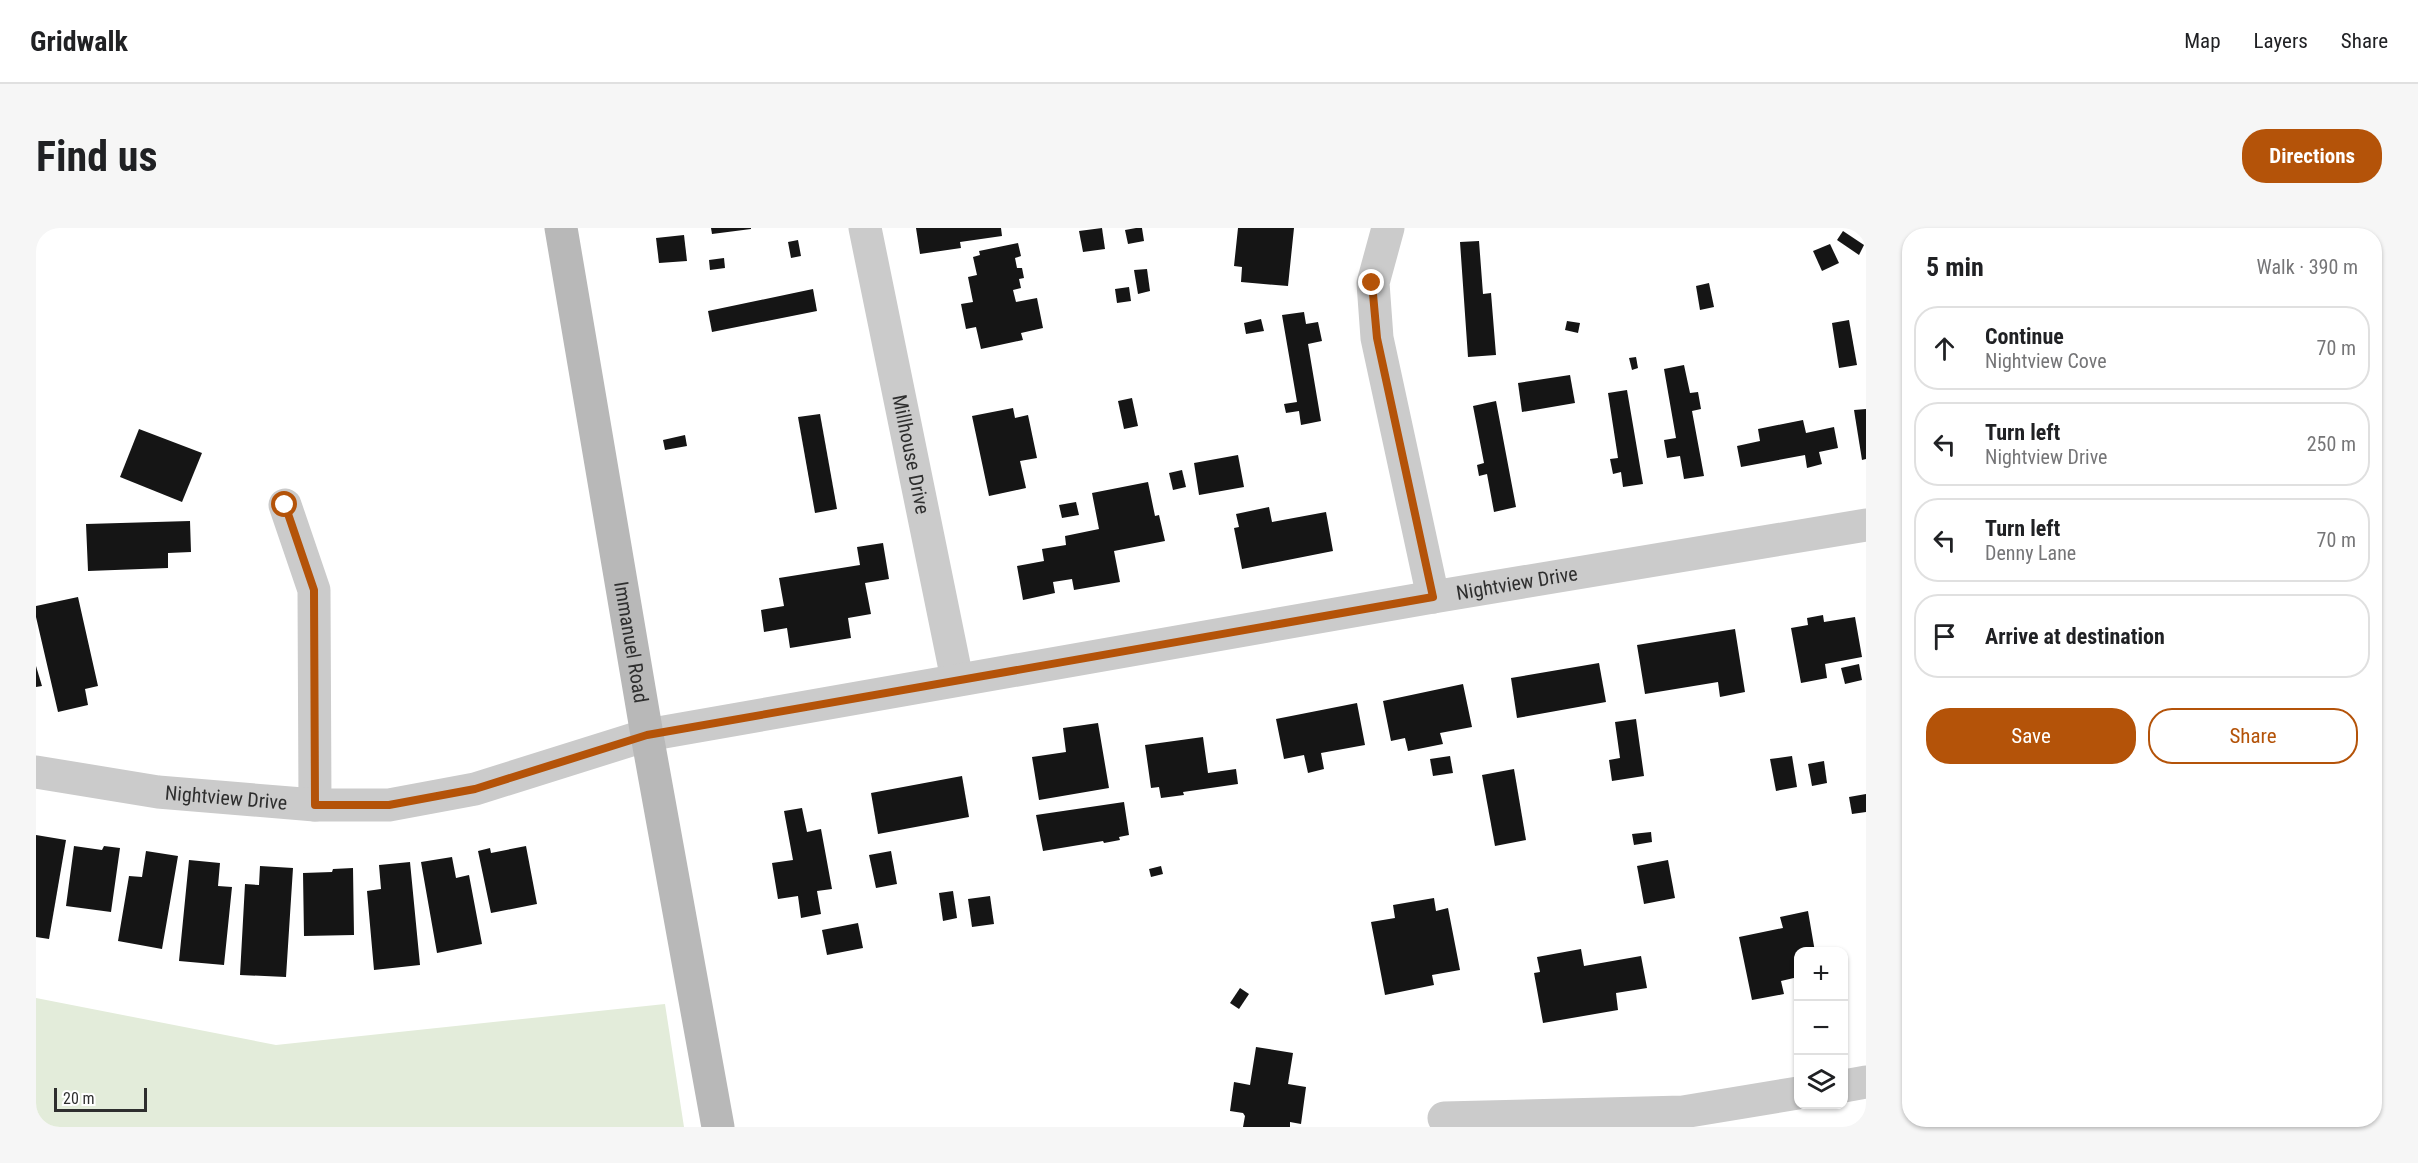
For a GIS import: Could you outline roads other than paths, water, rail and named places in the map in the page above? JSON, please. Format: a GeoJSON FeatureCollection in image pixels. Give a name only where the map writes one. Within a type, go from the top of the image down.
{"type":"FeatureCollection","features":[{"type":"Feature","properties":{"kind":"street","name":"Immanuel Road"},"geometry":{"type":"LineString","coordinates":[[561,228],[647,735],[718,1127]]}},
{"type":"Feature","properties":{"kind":"street","name":"Millhouse Drive"},"geometry":{"type":"LineString","coordinates":[[865,228],[957,679]]}},
{"type":"Feature","properties":{"kind":"street"},"geometry":{"type":"LineString","coordinates":[[1388,228],[1372,283],[1377,338],[1433,597]]}},
{"type":"Feature","properties":{"kind":"street"},"geometry":{"type":"LineString","coordinates":[[285,505],[314,590],[315,805]]}},
{"type":"Feature","properties":{"kind":"street","name":"Nightview Drive"},"geometry":{"type":"LineString","coordinates":[[36,772],[159,792],[315,805],[389,805],[475,789],[647,735],[957,679],[1866,525]]}},
{"type":"Feature","properties":{"kind":"street"},"geometry":{"type":"LineString","coordinates":[[1848,1085],[1866,1082]]}},
{"type":"Feature","properties":{"kind":"street"},"geometry":{"type":"LineString","coordinates":[[1444,1118],[1683,1112],[1794,1094]]}}]}
